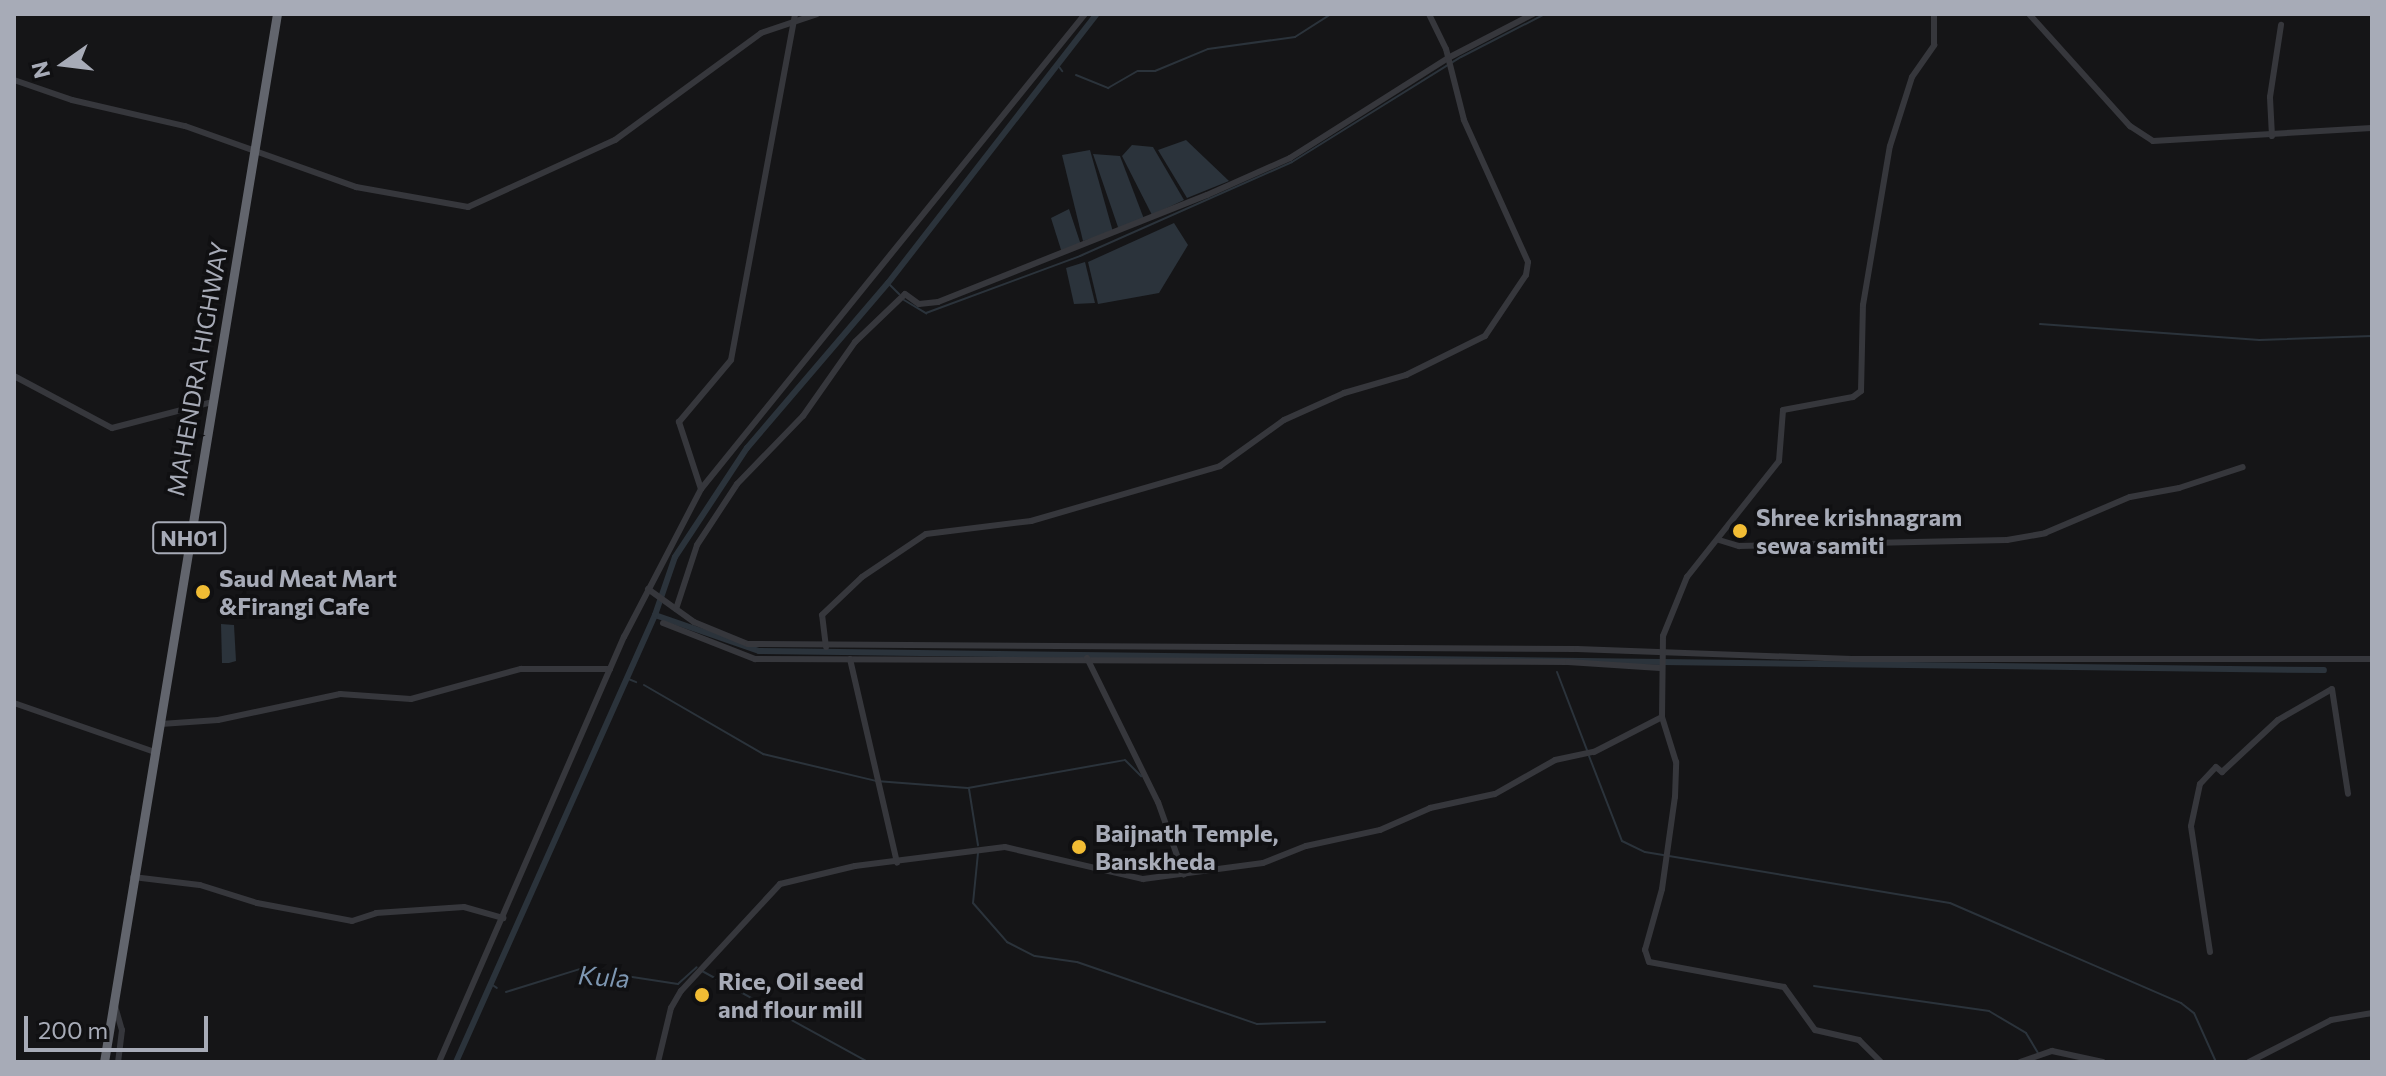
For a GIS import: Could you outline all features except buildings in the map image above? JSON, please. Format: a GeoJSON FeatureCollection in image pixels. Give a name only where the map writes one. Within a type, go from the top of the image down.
{"type":"FeatureCollection","features":[{"type":"Feature","properties":{"kind":"highway","name":"MAHENDRA HIGHWAY"},"geometry":{"type":"LineString","coordinates":[[104,1062],[161,724],[209,403],[257,153],[277,14]]}},
{"type":"Feature","properties":{"kind":"street"},"geometry":{"type":"LineString","coordinates":[[14,80],[110,111],[185,126],[356,187],[468,207],[615,140],[724,56],[761,33],[794,18],[817,14]]}},
{"type":"Feature","properties":{"kind":"street"},"geometry":{"type":"LineString","coordinates":[[439,1062],[610,669],[701,489],[1085,14]]}},
{"type":"Feature","properties":{"kind":"street"},"geometry":{"type":"LineString","coordinates":[[826,647],[822,615],[862,577],[926,534],[1031,521],[1220,466],[1284,420],[1344,393],[1406,375],[1485,336],[1526,275],[1528,262],[1464,120],[1449,62],[1429,14]]}},
{"type":"Feature","properties":{"kind":"street"},"geometry":{"type":"LineString","coordinates":[[676,609],[697,545],[737,484],[803,416],[855,342],[905,294],[927,306],[1138,226],[1290,158],[1533,14]]}},
{"type":"Feature","properties":{"kind":"street"},"geometry":{"type":"LineString","coordinates":[[1881,1062],[1859,1040],[1815,1030],[1784,987],[1649,962],[1646,935],[1662,889],[1675,797],[1676,762],[1662,717],[1660,668],[1661,652],[1679,593],[1779,461],[1783,410],[1853,397],[1861,391],[1863,305],[1890,146],[1912,77],[1934,45],[1934,14]]}},
{"type":"Feature","properties":{"kind":"street"},"geometry":{"type":"LineString","coordinates":[[2029,14],[2142,137],[2165,142],[2372,128]]}},
{"type":"Feature","properties":{"kind":"street"},"geometry":{"type":"LineString","coordinates":[[701,489],[679,422],[731,360],[794,18]]}},
{"type":"Feature","properties":{"kind":"street"},"geometry":{"type":"LineString","coordinates":[[2272,136],[2270,97],[2281,25]]}},
{"type":"Feature","properties":{"kind":"street"},"geometry":{"type":"LineString","coordinates":[[14,376],[112,428],[209,403]]}},
{"type":"Feature","properties":{"kind":"street"},"geometry":{"type":"LineString","coordinates":[[1719,540],[1739,546],[2007,540],[2045,533],[2130,497],[2179,488],[2243,467]]}},
{"type":"Feature","properties":{"kind":"street"},"geometry":{"type":"LineString","coordinates":[[648,589],[676,609],[748,644],[1661,652],[1811,659],[2372,659]]}},
{"type":"Feature","properties":{"kind":"street"},"geometry":{"type":"LineString","coordinates":[[663,623],[755,659],[1568,662],[1660,668]]}},
{"type":"Feature","properties":{"kind":"street"},"geometry":{"type":"LineString","coordinates":[[1087,658],[1158,802],[1184,875]]}},
{"type":"Feature","properties":{"kind":"street"},"geometry":{"type":"LineString","coordinates":[[850,659],[897,863]]}},
{"type":"Feature","properties":{"kind":"street"},"geometry":{"type":"LineString","coordinates":[[161,724],[229,718],[340,694],[411,699],[521,669],[610,669]]}},
{"type":"Feature","properties":{"kind":"street"},"geometry":{"type":"LineString","coordinates":[[2210,952],[2191,826],[2200,784],[2216,767],[2222,772],[2278,720],[2332,689],[2348,794]]}},
{"type":"Feature","properties":{"kind":"street"},"geometry":{"type":"LineString","coordinates":[[14,703],[155,752]]}},
{"type":"Feature","properties":{"kind":"street"},"geometry":{"type":"LineString","coordinates":[[658,1062],[671,1008],[681,991],[780,884],[1005,847],[1050,854],[1121,876],[1184,875],[1263,863],[1306,846],[1380,830],[1430,808],[1495,794],[1555,760],[1594,752],[1662,717]]}},
{"type":"Feature","properties":{"kind":"street"},"geometry":{"type":"LineString","coordinates":[[133,877],[200,885],[257,903],[352,921],[376,913],[464,907],[503,918]]}},
{"type":"Feature","properties":{"kind":"street"},"geometry":{"type":"LineString","coordinates":[[115,1006],[122,1030],[118,1062]]}},
{"type":"Feature","properties":{"kind":"street"},"geometry":{"type":"LineString","coordinates":[[2249,1062],[2331,1020],[2372,1013]]}},
{"type":"Feature","properties":{"kind":"street"},"geometry":{"type":"LineString","coordinates":[[2020,1062],[2044,1053],[2103,1062]]}},
{"type":"Feature","properties":{"kind":"shaded area"},"geometry":{"type":"Polygon","coordinates":[[[1186,140],[1229,181],[1187,198],[1158,150],[1186,140]]]}},
{"type":"Feature","properties":{"kind":"shaded area"},"geometry":{"type":"Polygon","coordinates":[[[1132,145],[1153,147],[1184,200],[1152,215],[1122,156],[1132,145]]]}},
{"type":"Feature","properties":{"kind":"shaded area"},"geometry":{"type":"Polygon","coordinates":[[[1090,150],[1113,232],[1083,241],[1062,155],[1090,150]]]}},
{"type":"Feature","properties":{"kind":"shaded area"},"geometry":{"type":"Polygon","coordinates":[[[1093,154],[1120,156],[1144,219],[1119,230],[1093,154]]]}},
{"type":"Feature","properties":{"kind":"shaded area"},"geometry":{"type":"Polygon","coordinates":[[[1069,209],[1081,245],[1062,253],[1051,218],[1069,209]]]}},
{"type":"Feature","properties":{"kind":"shaded area"},"geometry":{"type":"Polygon","coordinates":[[[1174,223],[1188,245],[1159,293],[1098,304],[1088,262],[1174,223]]]}},
{"type":"Feature","properties":{"kind":"shaded area"},"geometry":{"type":"Polygon","coordinates":[[[1085,262],[1095,303],[1074,304],[1066,268],[1085,262]]]}},
{"type":"Feature","properties":{"kind":"shaded area"},"geometry":{"type":"Polygon","coordinates":[[[221,624],[234,625],[236,661],[222,663],[221,624]]]}},
{"type":"Feature","properties":{"kind":"waterway"},"geometry":{"type":"LineString","coordinates":[[456,1062],[655,615],[675,557],[747,448],[888,283],[1097,14]]}},
{"type":"Feature","properties":{"kind":"waterway"},"geometry":{"type":"LineString","coordinates":[[1076,75],[1108,88],[1138,71],[1155,71],[1208,49],[1295,37],[1331,14]]}},
{"type":"Feature","properties":{"kind":"waterway"},"geometry":{"type":"LineString","coordinates":[[904,300],[926,313],[1080,256],[1292,162],[1461,57],[1545,14]]}},
{"type":"Feature","properties":{"kind":"waterway"},"geometry":{"type":"LineString","coordinates":[[1057,64],[1062,71]]}},
{"type":"Feature","properties":{"kind":"waterway"},"geometry":{"type":"LineString","coordinates":[[888,283],[899,294]]}},
{"type":"Feature","properties":{"kind":"waterway"},"geometry":{"type":"LineString","coordinates":[[2040,324],[2259,340],[2372,336]]}},
{"type":"Feature","properties":{"kind":"waterway"},"geometry":{"type":"LineString","coordinates":[[655,615],[759,651],[2324,670]]}},
{"type":"Feature","properties":{"kind":"waterway"},"geometry":{"type":"LineString","coordinates":[[1557,672],[1587,750]]}},
{"type":"Feature","properties":{"kind":"waterway"},"geometry":{"type":"LineString","coordinates":[[626,678],[636,682]]}},
{"type":"Feature","properties":{"kind":"waterway"},"geometry":{"type":"LineString","coordinates":[[644,685],[763,754],[876,781],[968,788],[1125,760],[1141,776]]}},
{"type":"Feature","properties":{"kind":"waterway"},"geometry":{"type":"LineString","coordinates":[[1589,756],[1622,841],[1645,852],[1950,903],[2181,1003],[2194,1013],[2216,1062]]}},
{"type":"Feature","properties":{"kind":"waterway"},"geometry":{"type":"LineString","coordinates":[[969,789],[978,845]]}},
{"type":"Feature","properties":{"kind":"waterway"},"geometry":{"type":"LineString","coordinates":[[978,853],[973,903],[1007,942],[1035,956],[1077,962],[1257,1024],[1325,1022]]}},
{"type":"Feature","properties":{"kind":"waterway","name":"Kula"},"geometry":{"type":"LineString","coordinates":[[506,992],[580,969],[678,984],[697,967]]}},
{"type":"Feature","properties":{"kind":"waterway","name":"Kula"},"geometry":{"type":"LineString","coordinates":[[702,971],[868,1062]]}},
{"type":"Feature","properties":{"kind":"waterway","name":"Kula"},"geometry":{"type":"LineString","coordinates":[[491,984],[497,988]]}},
{"type":"Feature","properties":{"kind":"waterway"},"geometry":{"type":"LineString","coordinates":[[1814,986],[1989,1011],[2026,1033],[2038,1053]]}},
{"type":"Feature","properties":{"kind":"place","name":"Shree krishnagram sewa samiti"},"geometry":{"type":"Point","coordinates":[1740,531]}},
{"type":"Feature","properties":{"kind":"place","name":"Saud Meat Mart &Firangi Cafe"},"geometry":{"type":"Point","coordinates":[203,592]}},
{"type":"Feature","properties":{"kind":"place","name":"Baijnath Temple, Banskheda"},"geometry":{"type":"Point","coordinates":[1079,847]}},
{"type":"Feature","properties":{"kind":"place","name":"Rice, Oil seed and flour mill"},"geometry":{"type":"Point","coordinates":[702,995]}}]}
